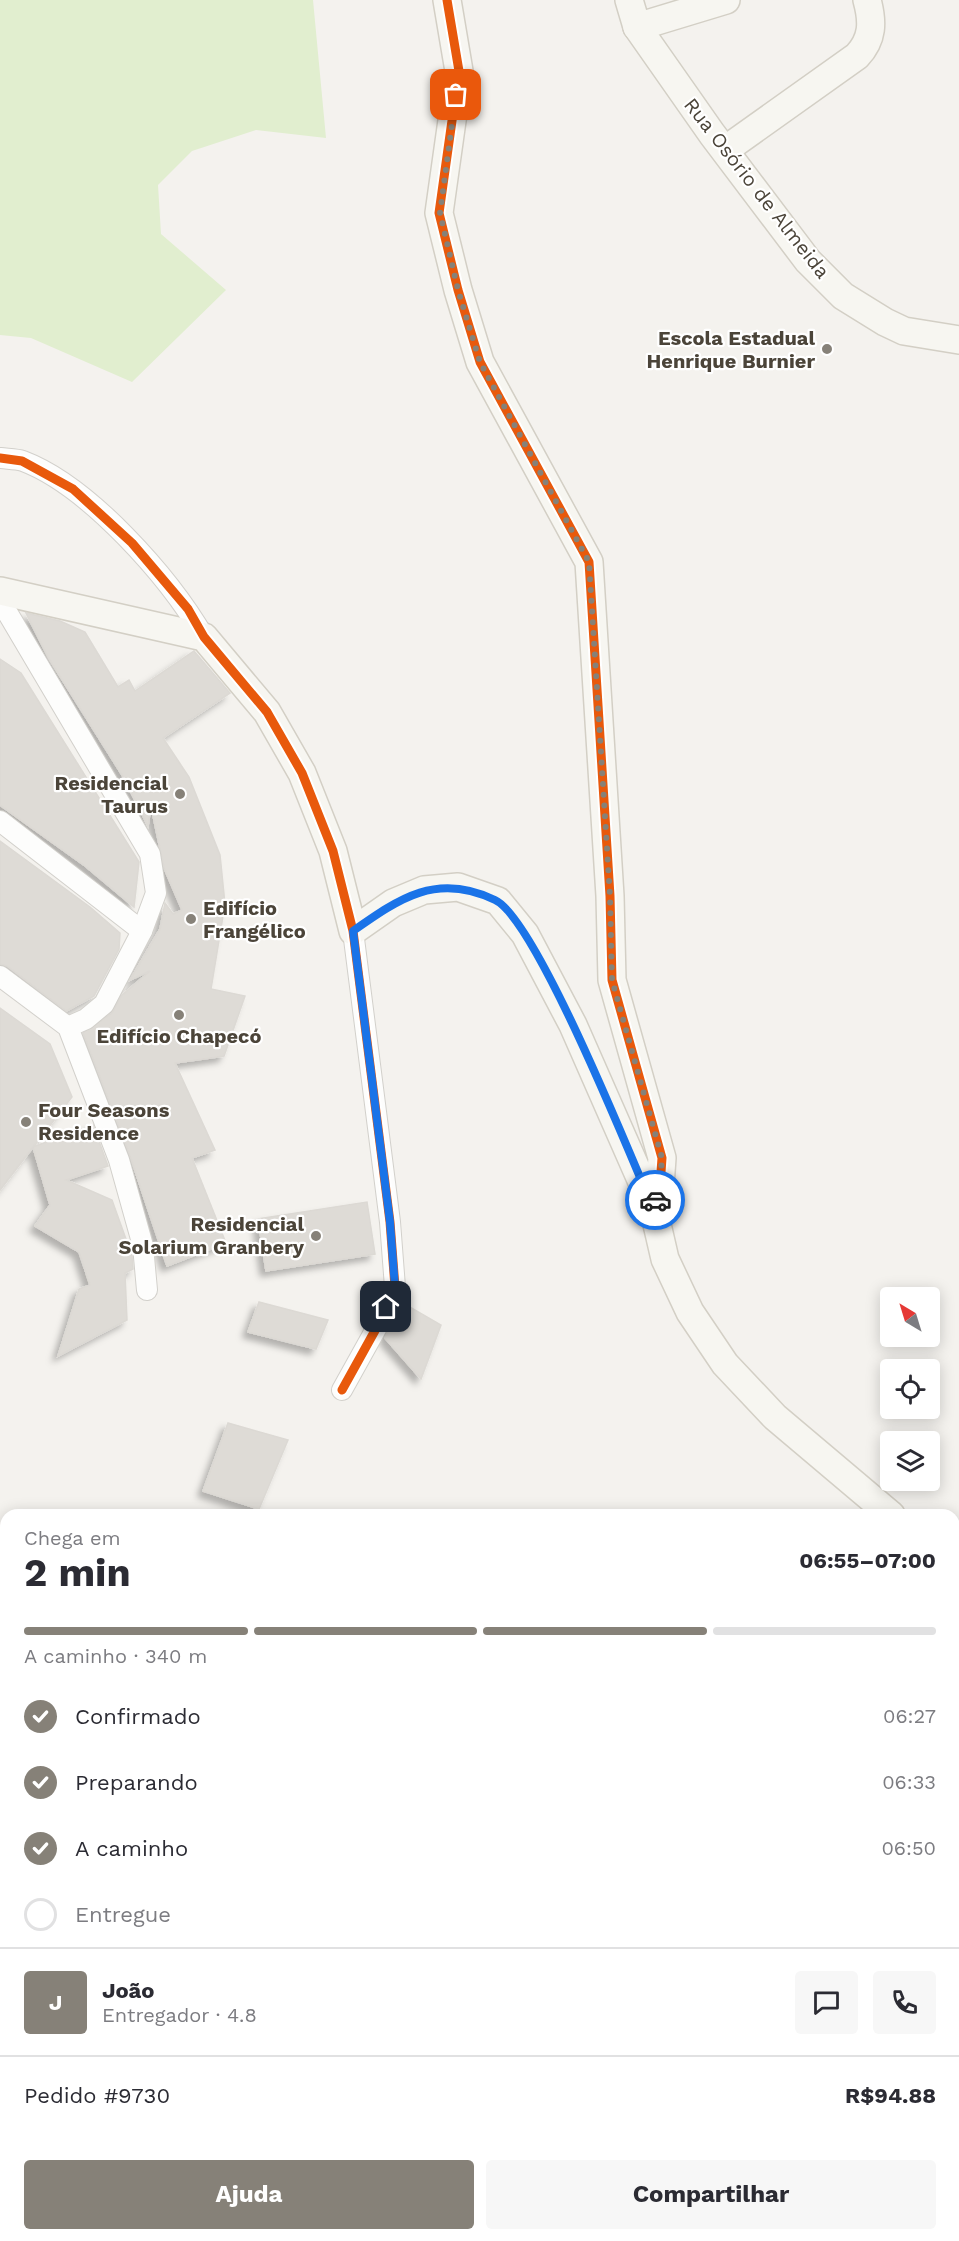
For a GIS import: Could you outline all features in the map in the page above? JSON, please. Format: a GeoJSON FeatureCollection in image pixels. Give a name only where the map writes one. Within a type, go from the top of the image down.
{"type":"FeatureCollection","features":[{"type":"Feature","properties":{"kind":"street"},"geometry":{"type":"LineString","coordinates":[[447,0],[459,71],[440,213],[458,290],[480,362],[589,562],[610,896],[612,980],[662,1158],[660,1186],[653,1208]]}},
{"type":"Feature","properties":{"kind":"street","name":"Rua Osório de Almeida"},"geometry":{"type":"LineString","coordinates":[[629,0],[637,27],[808,261],[843,296],[904,331],[959,340]]}},
{"type":"Feature","properties":{"kind":"street"},"geometry":{"type":"LineString","coordinates":[[637,27],[726,0]]}},
{"type":"Feature","properties":{"kind":"street"},"geometry":{"type":"LineString","coordinates":[[725,150],[862,51],[870,35],[872,18],[867,0]]}},
{"type":"Feature","properties":{"kind":"street"},"geometry":{"type":"LineString","coordinates":[[0,458],[22,461],[73,489],[132,543],[188,609],[204,637],[267,712],[302,773],[333,851],[353,931],[386,1189],[395,1287],[377,1327],[342,1390]]}},
{"type":"Feature","properties":{"kind":"street"},"geometry":{"type":"LineString","coordinates":[[0,591],[204,637]]}},
{"type":"Feature","properties":{"kind":"street"},"geometry":{"type":"LineString","coordinates":[[0,600],[150,854],[156,893],[142,931],[104,1004],[86,1019],[68,1027]]}},
{"type":"Feature","properties":{"kind":"street"},"geometry":{"type":"LineString","coordinates":[[0,821],[142,931]]}},
{"type":"Feature","properties":{"kind":"street"},"geometry":{"type":"LineString","coordinates":[[353,931],[393,903],[424,890],[458,887],[498,901],[525,934],[547,972],[653,1208],[665,1259],[690,1312],[725,1364],[776,1417],[884,1509]]}},
{"type":"Feature","properties":{"kind":"street"},"geometry":{"type":"LineString","coordinates":[[0,976],[68,1027],[119,1160],[143,1246],[147,1290]]}},
{"type":"Feature","properties":{"kind":"green space"},"geometry":{"type":"Polygon","coordinates":[[[0,0],[313,0],[326,138],[256,130],[192,151],[158,185],[161,234],[226,290],[132,382],[31,338],[0,335],[0,0]]]}},
{"type":"Feature","properties":{"kind":"building"},"geometry":{"type":"Polygon","coordinates":[[[26,613],[60,621],[85,632],[118,687],[129,680],[135,691],[194,651],[230,693],[163,738],[189,777],[220,855],[225,904],[211,989],[245,996],[224,1056],[175,1063],[215,1150],[192,1158],[226,1243],[167,1266],[130,1156],[83,1033],[112,1013],[121,996],[150,971],[130,980],[160,929],[165,903],[173,914],[182,910],[164,868],[151,806],[148,826],[122,775],[49,659],[26,613]]]}},
{"type":"Feature","properties":{"kind":"building"},"geometry":{"type":"Polygon","coordinates":[[[0,659],[21,673],[139,862],[134,907],[85,866],[0,805],[0,659]]]}},
{"type":"Feature","properties":{"kind":"building"},"geometry":{"type":"Polygon","coordinates":[[[0,841],[90,907],[120,933],[119,949],[94,996],[66,1011],[7,966],[0,964],[0,841]]]}},
{"type":"Feature","properties":{"kind":"building","name":"Four Seasons Residence"},"geometry":{"type":"Polygon","coordinates":[[[0,1008],[50,1044],[72,1097],[0,1190],[0,1008]]]}},
{"type":"Feature","properties":{"kind":"building"},"geometry":{"type":"Polygon","coordinates":[[[93,1125],[108,1166],[66,1180],[112,1200],[132,1256],[133,1269],[125,1273],[127,1320],[58,1356],[79,1289],[90,1285],[79,1252],[35,1226],[50,1205],[33,1147],[93,1125]]]}},
{"type":"Feature","properties":{"kind":"building","name":"Residencial Solarium Granbery"},"geometry":{"type":"Polygon","coordinates":[[[367,1202],[375,1254],[266,1271],[258,1219],[367,1202]]]}},
{"type":"Feature","properties":{"kind":"building"},"geometry":{"type":"Polygon","coordinates":[[[259,1302],[328,1320],[316,1349],[248,1332],[259,1302]]]}},
{"type":"Feature","properties":{"kind":"building"},"geometry":{"type":"Polygon","coordinates":[[[401,1302],[441,1325],[421,1379],[385,1338],[401,1302]]]}},
{"type":"Feature","properties":{"kind":"building"},"geometry":{"type":"Polygon","coordinates":[[[228,1423],[288,1440],[259,1509],[203,1491],[228,1423]]]}},
{"type":"Feature","properties":{"kind":"cycle path"},"geometry":{"type":"LineString","coordinates":[[447,0],[459,71],[439,213],[458,290],[480,362],[589,562],[610,896],[612,980],[662,1158],[660,1186],[653,1207]]}},
{"type":"Feature","properties":{"kind":"cycle path"},"geometry":{"type":"LineString","coordinates":[[0,458],[22,461],[73,489],[132,543],[188,609],[204,637],[267,712],[302,773],[333,851],[353,931],[390,1222],[395,1287],[377,1327],[342,1390]]}},
{"type":"Feature","properties":{"kind":"way so far"},"geometry":{"type":"LineString","coordinates":[[456,95],[440,213],[458,290],[480,362],[589,562],[610,896],[612,980],[662,1158],[660,1186],[655,1200]]}},
{"type":"Feature","properties":{"kind":"place","name":"Escola Estadual Henrique Burnier"},"geometry":{"type":"Point","coordinates":[827,349]}},
{"type":"Feature","properties":{"kind":"place","name":"Residencial Taurus"},"geometry":{"type":"Point","coordinates":[180,794]}},
{"type":"Feature","properties":{"kind":"place","name":"Edifício Frangélico"},"geometry":{"type":"Point","coordinates":[191,919]}},
{"type":"Feature","properties":{"kind":"place","name":"Edifício Chapecó"},"geometry":{"type":"Point","coordinates":[179,1015]}},
{"type":"Feature","properties":{"kind":"place","name":"Four Seasons Residence"},"geometry":{"type":"Point","coordinates":[26,1122]}},
{"type":"Feature","properties":{"kind":"place","name":"Residencial Solarium Granbery"},"geometry":{"type":"Point","coordinates":[316,1236]}},
{"type":"Feature","properties":{"kind":"route"},"geometry":{"type":"LineString","coordinates":[[386,1307],[395,1287],[390,1222],[353,931],[393,903],[424,890],[458,887],[498,901],[525,934],[573,1025],[653,1208],[655,1200]]}}]}
